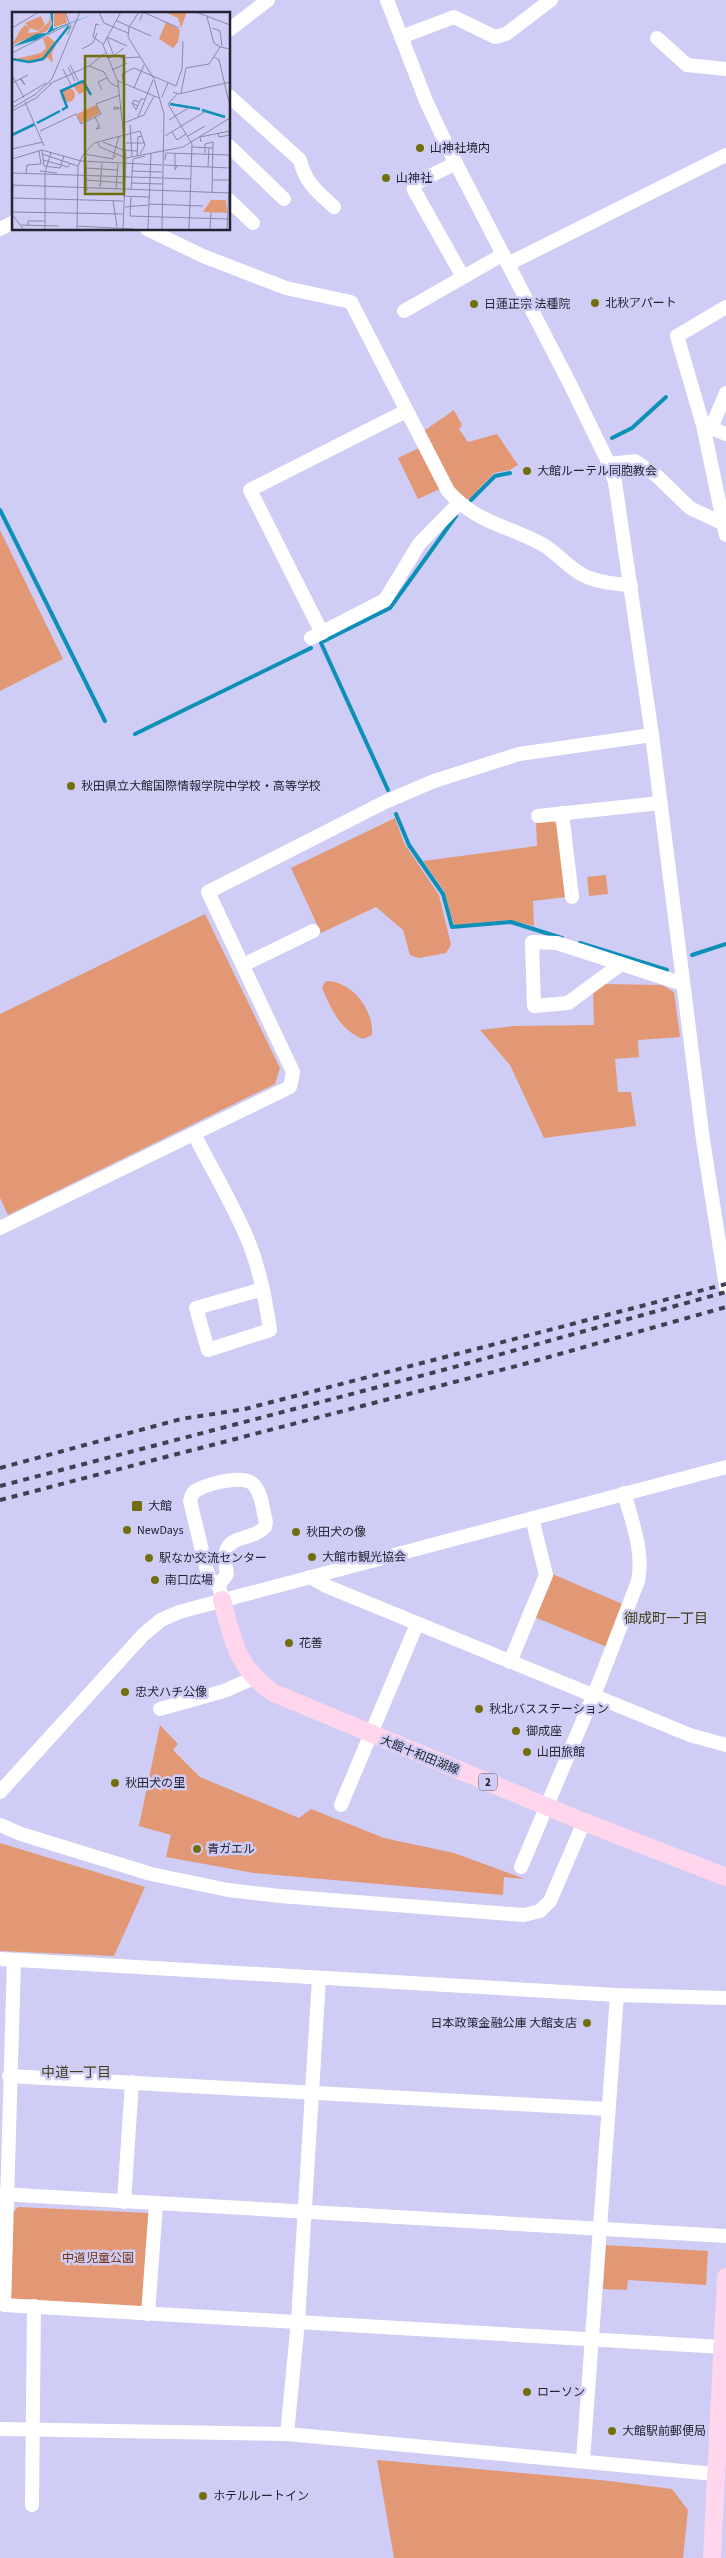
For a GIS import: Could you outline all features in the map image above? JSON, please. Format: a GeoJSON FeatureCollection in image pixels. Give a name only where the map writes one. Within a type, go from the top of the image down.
{"type":"FeatureCollection","features":[{"type":"Feature","properties":{"kind":"main road","name":"大館十和田湖線"},"geometry":{"type":"LineString","coordinates":[[220,1593],[238,1653],[254,1678],[286,1700],[584,1822],[726,1877]]}},
{"type":"Feature","properties":{"kind":"main road"},"geometry":{"type":"LineString","coordinates":[[712,2558],[720,2474],[722,2347],[726,2277]]}},
{"type":"Feature","properties":{"kind":"street"},"geometry":{"type":"LineString","coordinates":[[230,29],[268,0]]}},
{"type":"Feature","properties":{"kind":"street"},"geometry":{"type":"LineString","coordinates":[[387,0],[426,101],[609,464],[622,520],[652,735],[703,1140],[723,1252],[726,1287]]}},
{"type":"Feature","properties":{"kind":"street"},"geometry":{"type":"LineString","coordinates":[[401,37],[454,17],[495,37],[506,34],[546,1]]}},
{"type":"Feature","properties":{"kind":"street"},"geometry":{"type":"LineString","coordinates":[[657,38],[687,65],[726,70]]}},
{"type":"Feature","properties":{"kind":"street"},"geometry":{"type":"LineString","coordinates":[[230,97],[300,160],[303,172],[311,187],[334,207]]}},
{"type":"Feature","properties":{"kind":"street"},"geometry":{"type":"LineString","coordinates":[[230,147],[284,199]]}},
{"type":"Feature","properties":{"kind":"street"},"geometry":{"type":"LineString","coordinates":[[404,311],[464,277],[726,155]]}},
{"type":"Feature","properties":{"kind":"street"},"geometry":{"type":"LineString","coordinates":[[456,163],[414,184],[414,190],[464,277]]}},
{"type":"Feature","properties":{"kind":"street"},"geometry":{"type":"LineString","coordinates":[[230,201],[253,223]]}},
{"type":"Feature","properties":{"kind":"street"},"geometry":{"type":"LineString","coordinates":[[0,229],[12,223]]}},
{"type":"Feature","properties":{"kind":"street"},"geometry":{"type":"LineString","coordinates":[[149,230],[203,256],[286,288],[351,302],[448,491],[459,503],[480,519],[541,544],[583,576],[602,582],[631,586]]}},
{"type":"Feature","properties":{"kind":"street"},"geometry":{"type":"LineString","coordinates":[[725,528],[707,426],[677,336],[726,307]]}},
{"type":"Feature","properties":{"kind":"street"},"geometry":{"type":"LineString","coordinates":[[707,426],[726,393]]}},
{"type":"Feature","properties":{"kind":"street"},"geometry":{"type":"LineString","coordinates":[[406,411],[250,490],[316,636],[385,600],[419,544],[459,503]]}},
{"type":"Feature","properties":{"kind":"street"},"geometry":{"type":"LineString","coordinates":[[707,426],[726,434]]}},
{"type":"Feature","properties":{"kind":"street"},"geometry":{"type":"LineString","coordinates":[[609,464],[635,461],[657,476],[690,508],[725,528]]}},
{"type":"Feature","properties":{"kind":"street"},"geometry":{"type":"LineString","coordinates":[[0,1228],[290,1087],[293,1072],[208,892],[385,802],[434,780],[519,754],[652,735]]}},
{"type":"Feature","properties":{"kind":"street"},"geometry":{"type":"LineString","coordinates":[[538,816],[660,803]]}},
{"type":"Feature","properties":{"kind":"street"},"geometry":{"type":"LineString","coordinates":[[562,813],[572,898]]}},
{"type":"Feature","properties":{"kind":"street"},"geometry":{"type":"LineString","coordinates":[[243,965],[313,931]]}},
{"type":"Feature","properties":{"kind":"street"},"geometry":{"type":"LineString","coordinates":[[621,964],[568,1003],[534,1006],[532,942],[557,943],[683,984]]}},
{"type":"Feature","properties":{"kind":"street"},"geometry":{"type":"LineString","coordinates":[[194,1134],[250,1246],[262,1289],[270,1330],[208,1350],[196,1308],[262,1289]]}},
{"type":"Feature","properties":{"kind":"street"},"geometry":{"type":"LineString","coordinates":[[0,1792],[152,1627],[169,1615],[220,1593],[310,1577],[726,1467]]}},
{"type":"Feature","properties":{"kind":"street"},"geometry":{"type":"LineString","coordinates":[[238,1478],[247,1480],[257,1490],[266,1522],[265,1526],[257,1532],[241,1537],[228,1548],[224,1561],[227,1574],[220,1593],[208,1579],[190,1501],[192,1494],[199,1489],[238,1478]]}},
{"type":"Feature","properties":{"kind":"street"},"geometry":{"type":"LineString","coordinates":[[521,1867],[632,1601],[640,1569],[639,1552],[624,1493]]}},
{"type":"Feature","properties":{"kind":"street"},"geometry":{"type":"LineString","coordinates":[[510,1662],[546,1575],[532,1518]]}},
{"type":"Feature","properties":{"kind":"street"},"geometry":{"type":"LineString","coordinates":[[310,1577],[326,1586],[510,1662],[709,1742],[726,1745]]}},
{"type":"Feature","properties":{"kind":"street"},"geometry":{"type":"LineString","coordinates":[[341,1805],[417,1624]]}},
{"type":"Feature","properties":{"kind":"street"},"geometry":{"type":"LineString","coordinates":[[160,1709],[224,1691],[254,1678]]}},
{"type":"Feature","properties":{"kind":"street"},"geometry":{"type":"LineString","coordinates":[[0,1825],[21,1834],[151,1874],[228,1890],[280,1896],[524,1915],[540,1911],[550,1901],[584,1822]]}},
{"type":"Feature","properties":{"kind":"street"},"geometry":{"type":"LineString","coordinates":[[722,2347],[4,2305],[3,2194],[9,2076],[7,1959],[617,1995],[726,1998]]}},
{"type":"Feature","properties":{"kind":"street"},"geometry":{"type":"LineString","coordinates":[[287,2434],[298,2321],[319,1978]]}},
{"type":"Feature","properties":{"kind":"street"},"geometry":{"type":"LineString","coordinates":[[583,2460],[607,2109],[617,1995]]}},
{"type":"Feature","properties":{"kind":"street"},"geometry":{"type":"LineString","coordinates":[[9,2076],[313,2091],[607,2109]]}},
{"type":"Feature","properties":{"kind":"street"},"geometry":{"type":"LineString","coordinates":[[124,2202],[132,2082]]}},
{"type":"Feature","properties":{"kind":"street"},"geometry":{"type":"LineString","coordinates":[[3,2194],[304,2213],[726,2236]]}},
{"type":"Feature","properties":{"kind":"street"},"geometry":{"type":"LineString","coordinates":[[148,2314],[156,2204]]}},
{"type":"Feature","properties":{"kind":"street"},"geometry":{"type":"LineString","coordinates":[[32,2505],[34,2306]]}},
{"type":"Feature","properties":{"kind":"street"},"geometry":{"type":"LineString","coordinates":[[0,2429],[287,2434],[720,2474]]}},
{"type":"Feature","properties":{"kind":"green space"},"geometry":{"type":"Polygon","coordinates":[[[454,410],[462,425],[459,429],[468,442],[497,434],[518,465],[510,470],[494,473],[465,503],[451,490],[421,433],[454,410]]]}},
{"type":"Feature","properties":{"kind":"green space"},"geometry":{"type":"Polygon","coordinates":[[[421,447],[442,488],[418,499],[398,458],[421,447]]]}},
{"type":"Feature","properties":{"kind":"green space"},"geometry":{"type":"Polygon","coordinates":[[[0,530],[63,659],[0,691],[0,530]]]}},
{"type":"Feature","properties":{"kind":"green space"},"geometry":{"type":"Polygon","coordinates":[[[395,818],[404,843],[439,895],[451,945],[446,953],[419,958],[410,955],[403,930],[376,907],[321,933],[291,868],[395,818]]]}},
{"type":"Feature","properties":{"kind":"green space"},"geometry":{"type":"Polygon","coordinates":[[[553,821],[557,824],[566,897],[533,901],[534,926],[510,920],[454,925],[444,891],[423,861],[537,846],[536,822],[553,821]]]}},
{"type":"Feature","properties":{"kind":"green space"},"geometry":{"type":"Polygon","coordinates":[[[606,875],[608,894],[589,896],[587,877],[606,875]]]}},
{"type":"Feature","properties":{"kind":"green space"},"geometry":{"type":"Polygon","coordinates":[[[205,914],[280,1068],[275,1084],[8,1215],[0,1198],[0,1014],[205,914]]]}},
{"type":"Feature","properties":{"kind":"green space"},"geometry":{"type":"Polygon","coordinates":[[[326,981],[336,982],[344,986],[353,991],[360,999],[369,1016],[372,1035],[363,1039],[342,1025],[322,987],[326,981]]]}},
{"type":"Feature","properties":{"kind":"green space"},"geometry":{"type":"Polygon","coordinates":[[[604,984],[662,985],[674,992],[680,1037],[638,1040],[639,1057],[615,1059],[618,1092],[631,1092],[636,1126],[544,1138],[510,1065],[480,1030],[514,1026],[594,1025],[593,989],[604,984]]]}},
{"type":"Feature","properties":{"kind":"green space"},"geometry":{"type":"Polygon","coordinates":[[[550,1573],[627,1606],[609,1648],[532,1616],[550,1573]]]}},
{"type":"Feature","properties":{"kind":"green space"},"geometry":{"type":"Polygon","coordinates":[[[160,1725],[178,1744],[173,1750],[200,1777],[299,1818],[311,1809],[384,1838],[454,1853],[525,1879],[504,1877],[503,1895],[254,1873],[166,1857],[171,1835],[139,1826],[160,1725]]]}},
{"type":"Feature","properties":{"kind":"green space"},"geometry":{"type":"Polygon","coordinates":[[[0,1843],[145,1887],[114,1956],[0,1951],[0,1843]]]}},
{"type":"Feature","properties":{"kind":"green space","name":"中道児童公園"},"geometry":{"type":"Polygon","coordinates":[[[18,2207],[150,2213],[145,2303],[140,2307],[11,2299],[13,2212],[18,2207]]]}},
{"type":"Feature","properties":{"kind":"green space"},"geometry":{"type":"Polygon","coordinates":[[[606,2245],[708,2251],[706,2285],[628,2280],[627,2290],[603,2289],[606,2245]]]}},
{"type":"Feature","properties":{"kind":"green space"},"geometry":{"type":"Polygon","coordinates":[[[377,2460],[610,2481],[672,2489],[688,2510],[683,2558],[394,2558],[377,2460]]]}},
{"type":"Feature","properties":{"kind":"waterway"},"geometry":{"type":"LineString","coordinates":[[612,438],[632,428],[666,397]]}},
{"type":"Feature","properties":{"kind":"waterway"},"geometry":{"type":"LineString","coordinates":[[471,500],[495,476],[510,473]]}},
{"type":"Feature","properties":{"kind":"waterway"},"geometry":{"type":"LineString","coordinates":[[0,510],[105,721]]}},
{"type":"Feature","properties":{"kind":"waterway"},"geometry":{"type":"LineString","coordinates":[[324,641],[390,608],[456,516]]}},
{"type":"Feature","properties":{"kind":"waterway"},"geometry":{"type":"LineString","coordinates":[[321,643],[388,790]]}},
{"type":"Feature","properties":{"kind":"waterway"},"geometry":{"type":"LineString","coordinates":[[135,734],[311,648]]}},
{"type":"Feature","properties":{"kind":"waterway"},"geometry":{"type":"LineString","coordinates":[[396,814],[409,845],[443,894],[452,927],[511,922],[562,938]]}},
{"type":"Feature","properties":{"kind":"waterway"},"geometry":{"type":"LineString","coordinates":[[580,943],[667,970]]}},
{"type":"Feature","properties":{"kind":"waterway"},"geometry":{"type":"LineString","coordinates":[[692,955],[726,944]]}},
{"type":"Feature","properties":{"kind":"railway"},"geometry":{"type":"LineString","coordinates":[[0,1468],[181,1419],[245,1409],[726,1284]]}},
{"type":"Feature","properties":{"kind":"railway"},"geometry":{"type":"LineString","coordinates":[[0,1486],[447,1369],[726,1292]]}},
{"type":"Feature","properties":{"kind":"railway"},"geometry":{"type":"LineString","coordinates":[[0,1500],[524,1364],[726,1307]]}},
{"type":"Feature","properties":{"kind":"place","name":"山神社境内"},"geometry":{"type":"Point","coordinates":[420,148]}},
{"type":"Feature","properties":{"kind":"place","name":"山神社"},"geometry":{"type":"Point","coordinates":[386,178]}},
{"type":"Feature","properties":{"kind":"place","name":"北秋アパート"},"geometry":{"type":"Point","coordinates":[595,303]}},
{"type":"Feature","properties":{"kind":"place","name":"日蓮正宗 法種院"},"geometry":{"type":"Point","coordinates":[474,304]}},
{"type":"Feature","properties":{"kind":"place","name":"大館ルーテル同胞教会"},"geometry":{"type":"Point","coordinates":[527,471]}},
{"type":"Feature","properties":{"kind":"place","name":"秋田県立大館国際情報学院中学校・高等学校"},"geometry":{"type":"Point","coordinates":[71,786]}},
{"type":"Feature","properties":{"kind":"place","name":"大館"},"geometry":{"type":"Point","coordinates":[137,1506]}},
{"type":"Feature","properties":{"kind":"place","name":"NewDays"},"geometry":{"type":"Point","coordinates":[127,1530]}},
{"type":"Feature","properties":{"kind":"place","name":"秋田犬の像"},"geometry":{"type":"Point","coordinates":[296,1532]}},
{"type":"Feature","properties":{"kind":"place","name":"大館市観光協会"},"geometry":{"type":"Point","coordinates":[312,1557]}},
{"type":"Feature","properties":{"kind":"place","name":"駅なか交流センター"},"geometry":{"type":"Point","coordinates":[149,1558]}},
{"type":"Feature","properties":{"kind":"place","name":"南口広場"},"geometry":{"type":"Point","coordinates":[155,1580]}},
{"type":"Feature","properties":{"kind":"place","name":"花善"},"geometry":{"type":"Point","coordinates":[289,1643]}},
{"type":"Feature","properties":{"kind":"place","name":"忠犬ハチ公像"},"geometry":{"type":"Point","coordinates":[125,1692]}},
{"type":"Feature","properties":{"kind":"place","name":"秋北バスステーション"},"geometry":{"type":"Point","coordinates":[479,1709]}},
{"type":"Feature","properties":{"kind":"place","name":"御成座"},"geometry":{"type":"Point","coordinates":[516,1731]}},
{"type":"Feature","properties":{"kind":"place","name":"山田旅館"},"geometry":{"type":"Point","coordinates":[527,1752]}},
{"type":"Feature","properties":{"kind":"place","name":"秋田犬の里"},"geometry":{"type":"Point","coordinates":[115,1783]}},
{"type":"Feature","properties":{"kind":"place","name":"青ガエル"},"geometry":{"type":"Point","coordinates":[197,1849]}},
{"type":"Feature","properties":{"kind":"place","name":"日本政策金融公庫 大館支店"},"geometry":{"type":"Point","coordinates":[587,2023]}},
{"type":"Feature","properties":{"kind":"place","name":"ローソン"},"geometry":{"type":"Point","coordinates":[527,2392]}},
{"type":"Feature","properties":{"kind":"place","name":"大館駅前郵便局"},"geometry":{"type":"Point","coordinates":[612,2431]}},
{"type":"Feature","properties":{"kind":"place","name":"ホテルルートイン"},"geometry":{"type":"Point","coordinates":[203,2496]}},
{"type":"Feature","properties":{"kind":"district","name":"御成町一丁目"},"geometry":{"type":"Point","coordinates":[666,1618]}},
{"type":"Feature","properties":{"kind":"district","name":"中道一丁目"},"geometry":{"type":"Point","coordinates":[76,2072]}}]}
